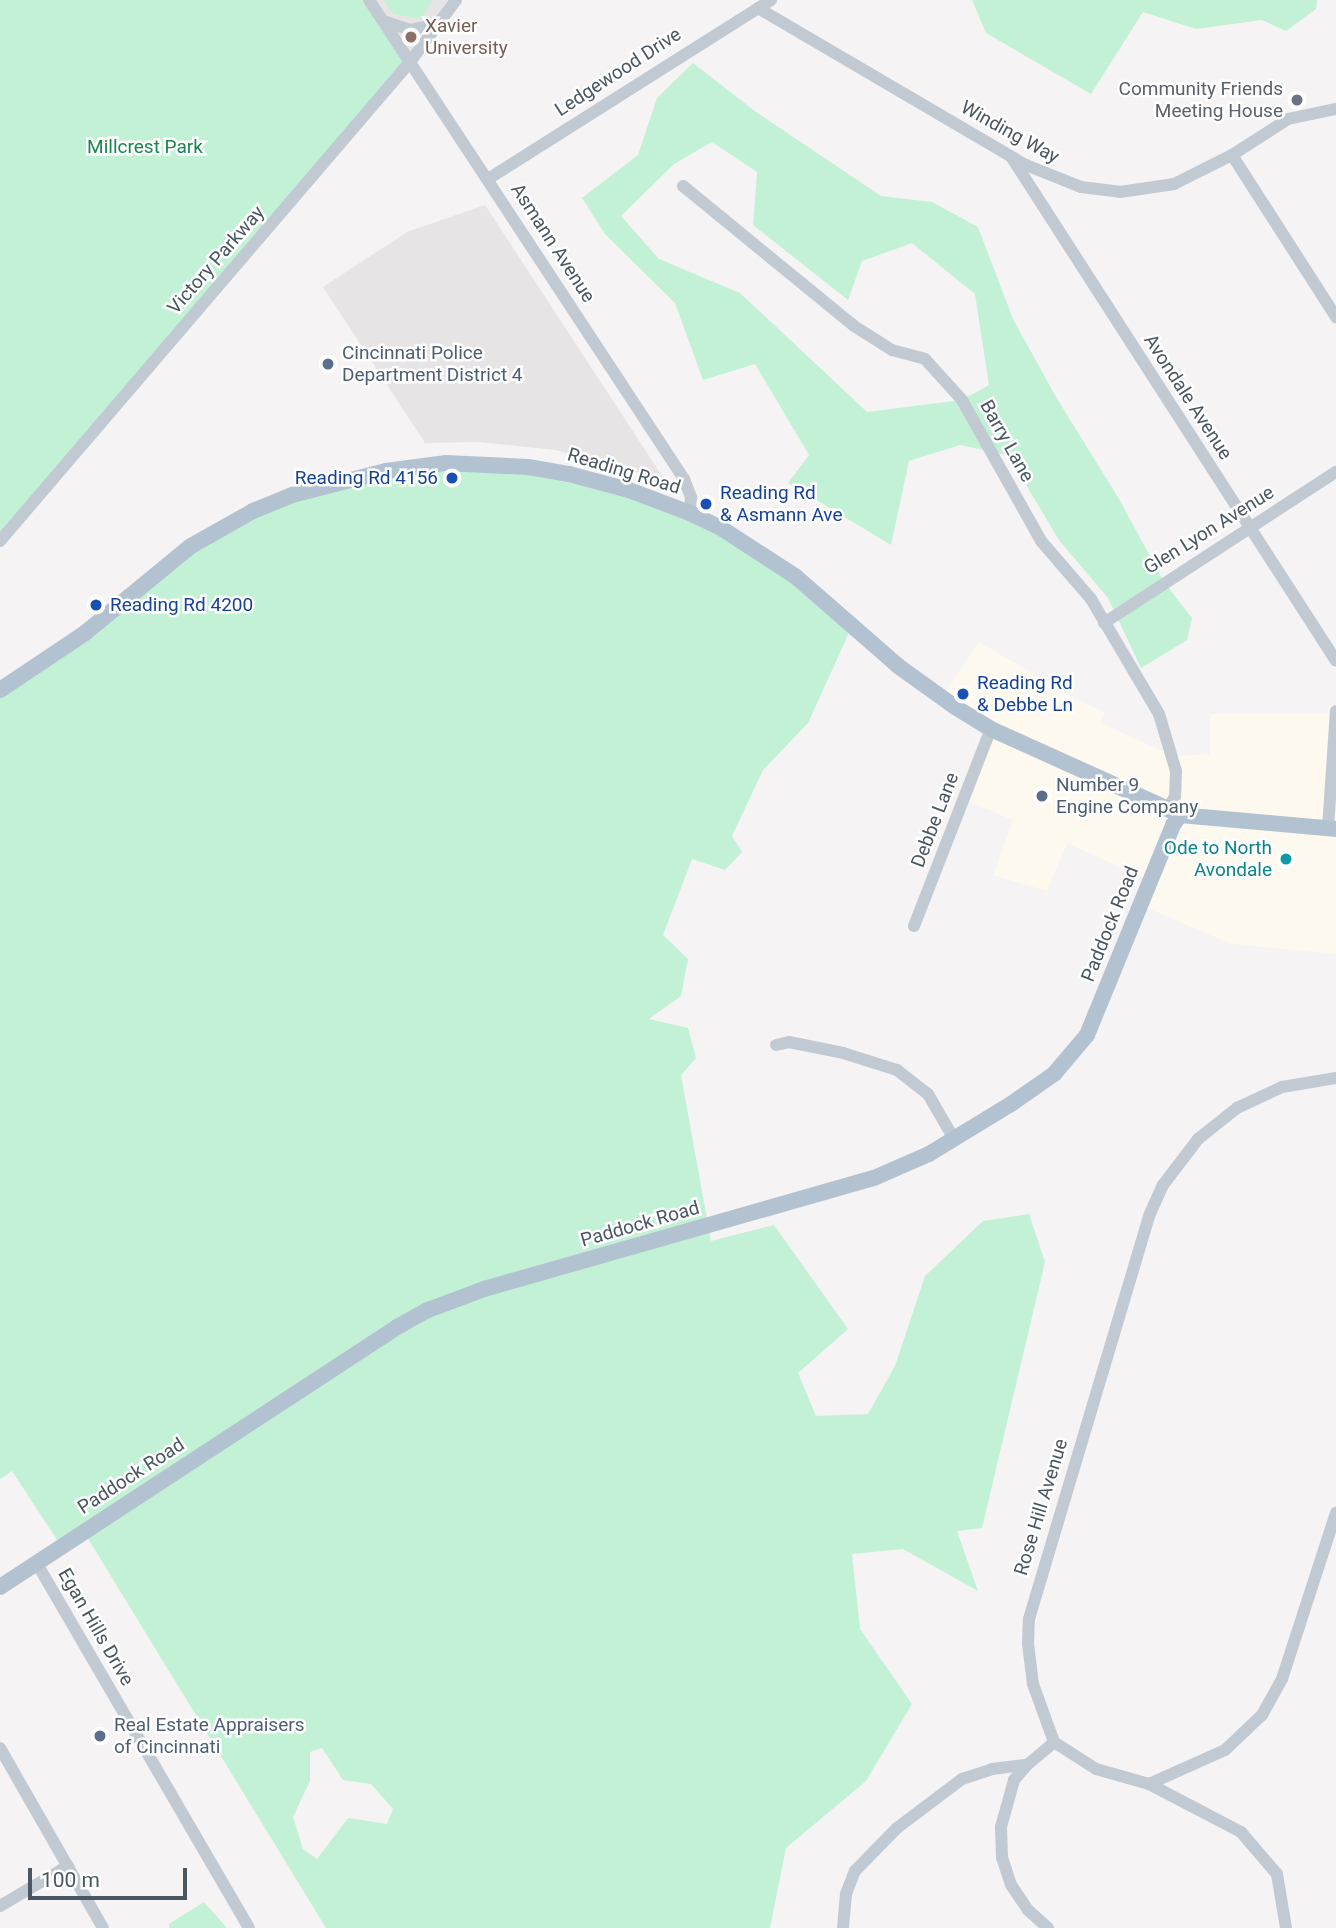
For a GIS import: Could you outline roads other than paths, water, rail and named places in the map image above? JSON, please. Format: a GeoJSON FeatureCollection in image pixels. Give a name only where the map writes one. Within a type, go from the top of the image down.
{"type":"FeatureCollection","features":[{"type":"Feature","properties":{"kind":"main road","name":"Reading Road"},"geometry":{"type":"LineString","coordinates":[[0,690],[52,658],[160,570],[222,526],[292,495],[353,477],[446,463],[528,467],[598,481],[690,513],[721,528],[795,576],[898,666],[991,729],[1174,812],[1332,828]]}},
{"type":"Feature","properties":{"kind":"main road","name":"Paddock Road"},"geometry":{"type":"LineString","coordinates":[[0,1587],[397,1327],[428,1311],[484,1289],[874,1178],[929,1154],[1054,1074],[1079,1047],[1173,825],[1174,812]]}},
{"type":"Feature","properties":{"kind":"street","name":"Asmann Avenue"},"geometry":{"type":"LineString","coordinates":[[369,0],[684,478],[691,497],[690,513]]}},
{"type":"Feature","properties":{"kind":"street","name":"Victory Parkway"},"geometry":{"type":"LineString","coordinates":[[0,541],[410,62],[456,0]]}},
{"type":"Feature","properties":{"kind":"street","name":"Ledgewood Drive"},"geometry":{"type":"LineString","coordinates":[[488,178],[771,0]]}},
{"type":"Feature","properties":{"kind":"street","name":"Winding Way"},"geometry":{"type":"LineString","coordinates":[[758,8],[1062,182],[1120,192],[1140,191],[1183,181],[1232,155],[1288,119],[1336,109]]}},
{"type":"Feature","properties":{"kind":"street"},"geometry":{"type":"LineString","coordinates":[[383,21],[410,30],[438,24]]}},
{"type":"Feature","properties":{"kind":"street","name":"Avondale Avenue"},"geometry":{"type":"LineString","coordinates":[[1010,153],[1336,661]]}},
{"type":"Feature","properties":{"kind":"street"},"geometry":{"type":"LineString","coordinates":[[1232,155],[1336,317]]}},
{"type":"Feature","properties":{"kind":"street","name":"Barry Lane"},"geometry":{"type":"LineString","coordinates":[[683,186],[854,327],[892,349],[925,359],[962,400],[1041,541],[1080,584],[1149,696],[1167,732],[1176,778],[1174,812]]}},
{"type":"Feature","properties":{"kind":"street","name":"Glen Lyon Avenue"},"geometry":{"type":"LineString","coordinates":[[1104,622],[1336,472]]}},
{"type":"Feature","properties":{"kind":"street"},"geometry":{"type":"LineString","coordinates":[[1332,828],[1336,711]]}},
{"type":"Feature","properties":{"kind":"street","name":"Debbe Lane"},"geometry":{"type":"LineString","coordinates":[[914,926],[991,729]]}},
{"type":"Feature","properties":{"kind":"street"},"geometry":{"type":"LineString","coordinates":[[776,1045],[789,1042],[843,1053],[897,1070],[928,1094],[954,1139]]}},
{"type":"Feature","properties":{"kind":"street","name":"Rose Hill Avenue"},"geometry":{"type":"LineString","coordinates":[[1054,1742],[1033,1684],[1028,1644],[1029,1619],[1151,1209],[1185,1154],[1217,1122],[1259,1096],[1282,1087],[1336,1078]]}},
{"type":"Feature","properties":{"kind":"street"},"geometry":{"type":"LineString","coordinates":[[1149,1784],[1225,1750],[1262,1715],[1282,1679],[1336,1513]]}},
{"type":"Feature","properties":{"kind":"street","name":"Egan Hills Drive"},"geometry":{"type":"LineString","coordinates":[[36,1562],[249,1928]]}},
{"type":"Feature","properties":{"kind":"street"},"geometry":{"type":"LineString","coordinates":[[1048,1928],[1019,1898],[1002,1857],[1001,1827],[1014,1780],[1054,1742],[1096,1769],[1149,1784],[1241,1832],[1261,1852],[1281,1885],[1286,1928]]}},
{"type":"Feature","properties":{"kind":"street"},"geometry":{"type":"LineString","coordinates":[[0,1748],[103,1928]]}},
{"type":"Feature","properties":{"kind":"street"},"geometry":{"type":"LineString","coordinates":[[843,1928],[846,1894],[855,1871],[897,1828],[962,1779],[992,1769],[1027,1765]]}},
{"type":"Feature","properties":{"kind":"street"},"geometry":{"type":"LineString","coordinates":[[0,1906],[68,1866]]}},
{"type":"Feature","properties":{"kind":"place","name":"Xavier University"},"geometry":{"type":"Point","coordinates":[411,37]}},
{"type":"Feature","properties":{"kind":"place","name":"Community Friends Meeting House"},"geometry":{"type":"Point","coordinates":[1297,100]}},
{"type":"Feature","properties":{"kind":"place","name":"Cincinnati Police Department District 4"},"geometry":{"type":"Point","coordinates":[328,364]}},
{"type":"Feature","properties":{"kind":"place","name":"Reading Rd 4156"},"geometry":{"type":"Point","coordinates":[452,478]}},
{"type":"Feature","properties":{"kind":"place","name":"Reading Rd & Asmann Ave"},"geometry":{"type":"Point","coordinates":[706,504]}},
{"type":"Feature","properties":{"kind":"place","name":"Reading Rd 4200"},"geometry":{"type":"Point","coordinates":[96,605]}},
{"type":"Feature","properties":{"kind":"place","name":"Reading Rd & Debbe Ln"},"geometry":{"type":"Point","coordinates":[963,694]}},
{"type":"Feature","properties":{"kind":"place","name":"Number 9 Engine Company"},"geometry":{"type":"Point","coordinates":[1042,796]}},
{"type":"Feature","properties":{"kind":"place","name":"Ode to North Avondale"},"geometry":{"type":"Point","coordinates":[1286,859]}},
{"type":"Feature","properties":{"kind":"place","name":"Real Estate Appraisers of Cincinnati"},"geometry":{"type":"Point","coordinates":[100,1736]}},
{"type":"Feature","properties":{"kind":"park label","name":"Millcrest Park"},"geometry":{"type":"Point","coordinates":[145,147]}}]}
